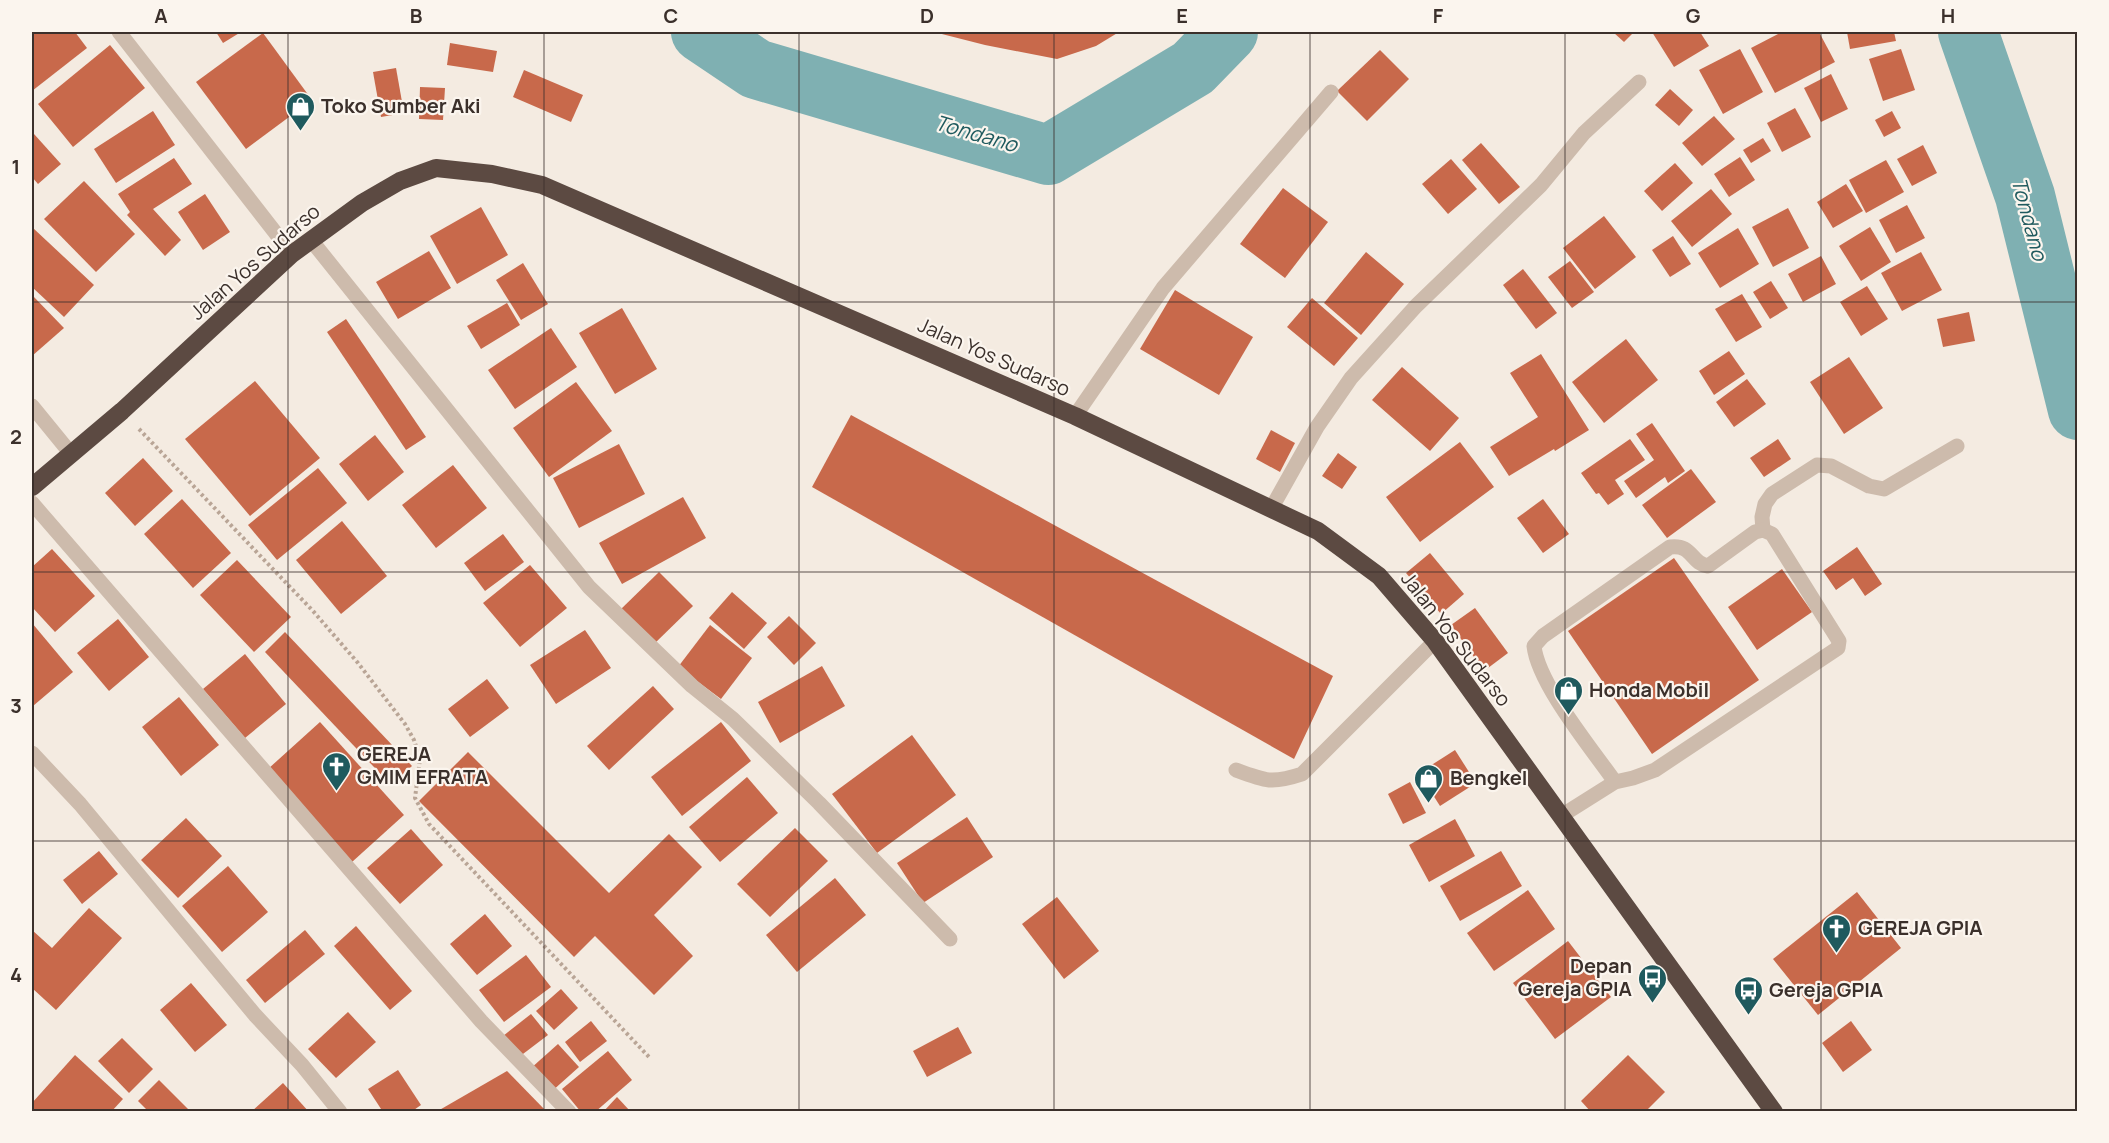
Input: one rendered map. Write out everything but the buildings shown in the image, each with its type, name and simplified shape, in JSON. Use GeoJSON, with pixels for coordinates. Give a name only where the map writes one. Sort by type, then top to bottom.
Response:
{"type":"FeatureCollection","features":[{"type":"Feature","properties":{"kind":"highway","name":"Jalan Yos Sudarso"},"geometry":{"type":"LineString","coordinates":[[32,487],[122,411],[292,254],[362,203],[400,181],[436,168],[492,174],[542,185],[1075,416],[1318,531],[1379,576],[1435,641],[1774,1112]]}},
{"type":"Feature","properties":{"kind":"street"},"geometry":{"type":"LineString","coordinates":[[118,32],[292,254]]}},
{"type":"Feature","properties":{"kind":"street"},"geometry":{"type":"LineString","coordinates":[[1270,509],[1317,427],[1351,378],[1416,306],[1541,185],[1584,133],[1639,81]]}},
{"type":"Feature","properties":{"kind":"street"},"geometry":{"type":"LineString","coordinates":[[1075,416],[1163,288],[1331,92]]}},
{"type":"Feature","properties":{"kind":"street"},"geometry":{"type":"LineString","coordinates":[[311,240],[589,587],[692,686],[733,719],[819,803],[950,939]]}},
{"type":"Feature","properties":{"kind":"street"},"geometry":{"type":"LineString","coordinates":[[32,406],[72,455]]}},
{"type":"Feature","properties":{"kind":"street"},"geometry":{"type":"LineString","coordinates":[[1763,530],[1762,517],[1765,504],[1772,494],[1817,465],[1831,466],[1869,486],[1884,489],[1957,446]]}},
{"type":"Feature","properties":{"kind":"street"},"geometry":{"type":"LineString","coordinates":[[32,503],[481,1021],[569,1112]]}},
{"type":"Feature","properties":{"kind":"street"},"geometry":{"type":"LineString","coordinates":[[1561,816],[1615,782],[1655,770],[1838,648],[1839,641],[1772,534],[1763,530],[1755,532],[1708,566],[1701,565],[1686,549],[1679,546],[1670,547],[1543,636],[1534,646],[1536,659],[1553,693],[1615,782]]}},
{"type":"Feature","properties":{"kind":"street"},"geometry":{"type":"LineString","coordinates":[[1236,770],[1258,778],[1280,781],[1302,774],[1435,641]]}},
{"type":"Feature","properties":{"kind":"street"},"geometry":{"type":"LineString","coordinates":[[32,753],[80,804],[255,1015],[302,1065],[339,1112]]}},
{"type":"Feature","properties":{"kind":"path"},"geometry":{"type":"LineString","coordinates":[[122,411],[212,504],[358,663],[405,724],[414,740],[420,759],[415,798],[429,824],[649,1057]]}},
{"type":"Feature","properties":{"kind":"waterway","name":"Tondano"},"geometry":{"type":"LineString","coordinates":[[701,32],[756,69],[1048,155],[1193,68],[1228,32]]}},
{"type":"Feature","properties":{"kind":"waterway","name":"Tondano"},"geometry":{"type":"LineString","coordinates":[[1968,32],[2025,196],[2078,410]]}},
{"type":"Feature","properties":{"kind":"place","name":"Toko Sumber Aki"},"geometry":{"type":"Point","coordinates":[300,132]}},
{"type":"Feature","properties":{"kind":"place","name":"Honda Mobil"},"geometry":{"type":"Point","coordinates":[1568,716]}},
{"type":"Feature","properties":{"kind":"place","name":"GEREJA GMIM EFRATA"},"geometry":{"type":"Point","coordinates":[336,792]}},
{"type":"Feature","properties":{"kind":"place","name":"Bengkel"},"geometry":{"type":"Point","coordinates":[1429,804]}},
{"type":"Feature","properties":{"kind":"place","name":"GEREJA GPIA"},"geometry":{"type":"Point","coordinates":[1837,954]}},
{"type":"Feature","properties":{"kind":"place","name":"Depan Gereja GPIA"},"geometry":{"type":"Point","coordinates":[1653,1004]}},
{"type":"Feature","properties":{"kind":"place","name":"Gereja GPIA"},"geometry":{"type":"Point","coordinates":[1748,1016]}}]}
